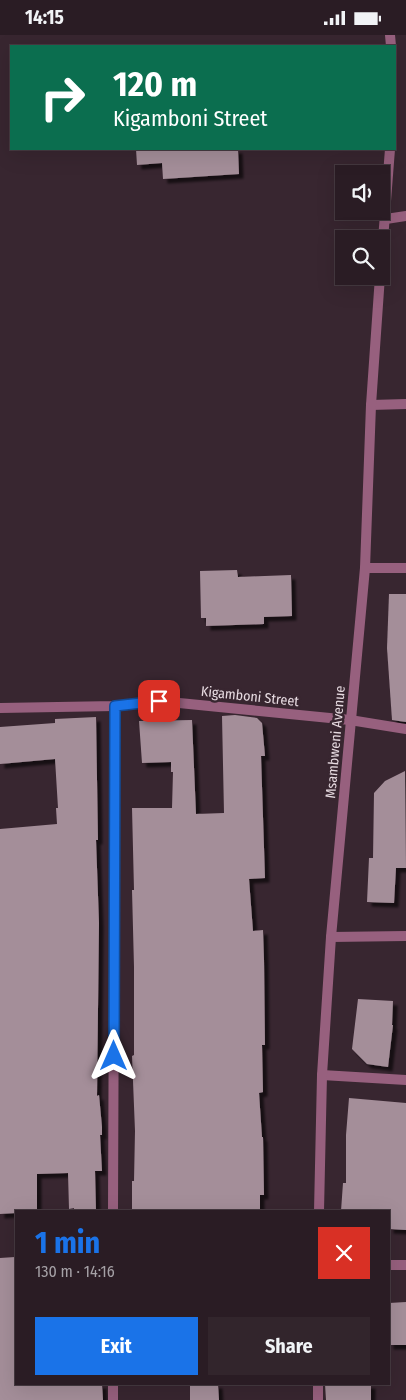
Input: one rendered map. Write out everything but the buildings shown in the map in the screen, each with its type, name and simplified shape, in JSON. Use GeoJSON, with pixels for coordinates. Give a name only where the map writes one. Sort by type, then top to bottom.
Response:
{"type":"FeatureCollection","features":[{"type":"Feature","properties":{"kind":"street"},"geometry":{"type":"LineString","coordinates":[[389,165],[390,150]]}},
{"type":"Feature","properties":{"kind":"street"},"geometry":{"type":"LineString","coordinates":[[390,218],[406,216]]}},
{"type":"Feature","properties":{"kind":"street","name":"Msambweni Avenue"},"geometry":{"type":"LineString","coordinates":[[319,1210],[322,1075],[331,937],[365,568],[371,405],[379,285]]}},
{"type":"Feature","properties":{"kind":"street"},"geometry":{"type":"LineString","coordinates":[[371,405],[406,404]]}},
{"type":"Feature","properties":{"kind":"street"},"geometry":{"type":"LineString","coordinates":[[365,568],[406,568]]}},
{"type":"Feature","properties":{"kind":"street","name":"Kigamboni Street"},"geometry":{"type":"LineString","coordinates":[[0,708],[115,706],[159,701],[350,720],[406,729]]}},
{"type":"Feature","properties":{"kind":"street"},"geometry":{"type":"LineString","coordinates":[[113,1210],[115,706]]}},
{"type":"Feature","properties":{"kind":"street"},"geometry":{"type":"LineString","coordinates":[[331,937],[406,936]]}},
{"type":"Feature","properties":{"kind":"street"},"geometry":{"type":"LineString","coordinates":[[322,1075],[406,1080]]}},
{"type":"Feature","properties":{"kind":"street"},"geometry":{"type":"LineString","coordinates":[[390,1265],[406,1265]]}},
{"type":"Feature","properties":{"kind":"street"},"geometry":{"type":"LineString","coordinates":[[113,1385],[113,1400]]}},
{"type":"Feature","properties":{"kind":"street"},"geometry":{"type":"LineString","coordinates":[[318,1385],[318,1400]]}},
{"type":"Feature","properties":{"kind":"route"},"geometry":{"type":"LineString","coordinates":[[114,1056],[115,706],[159,701]]}}]}
